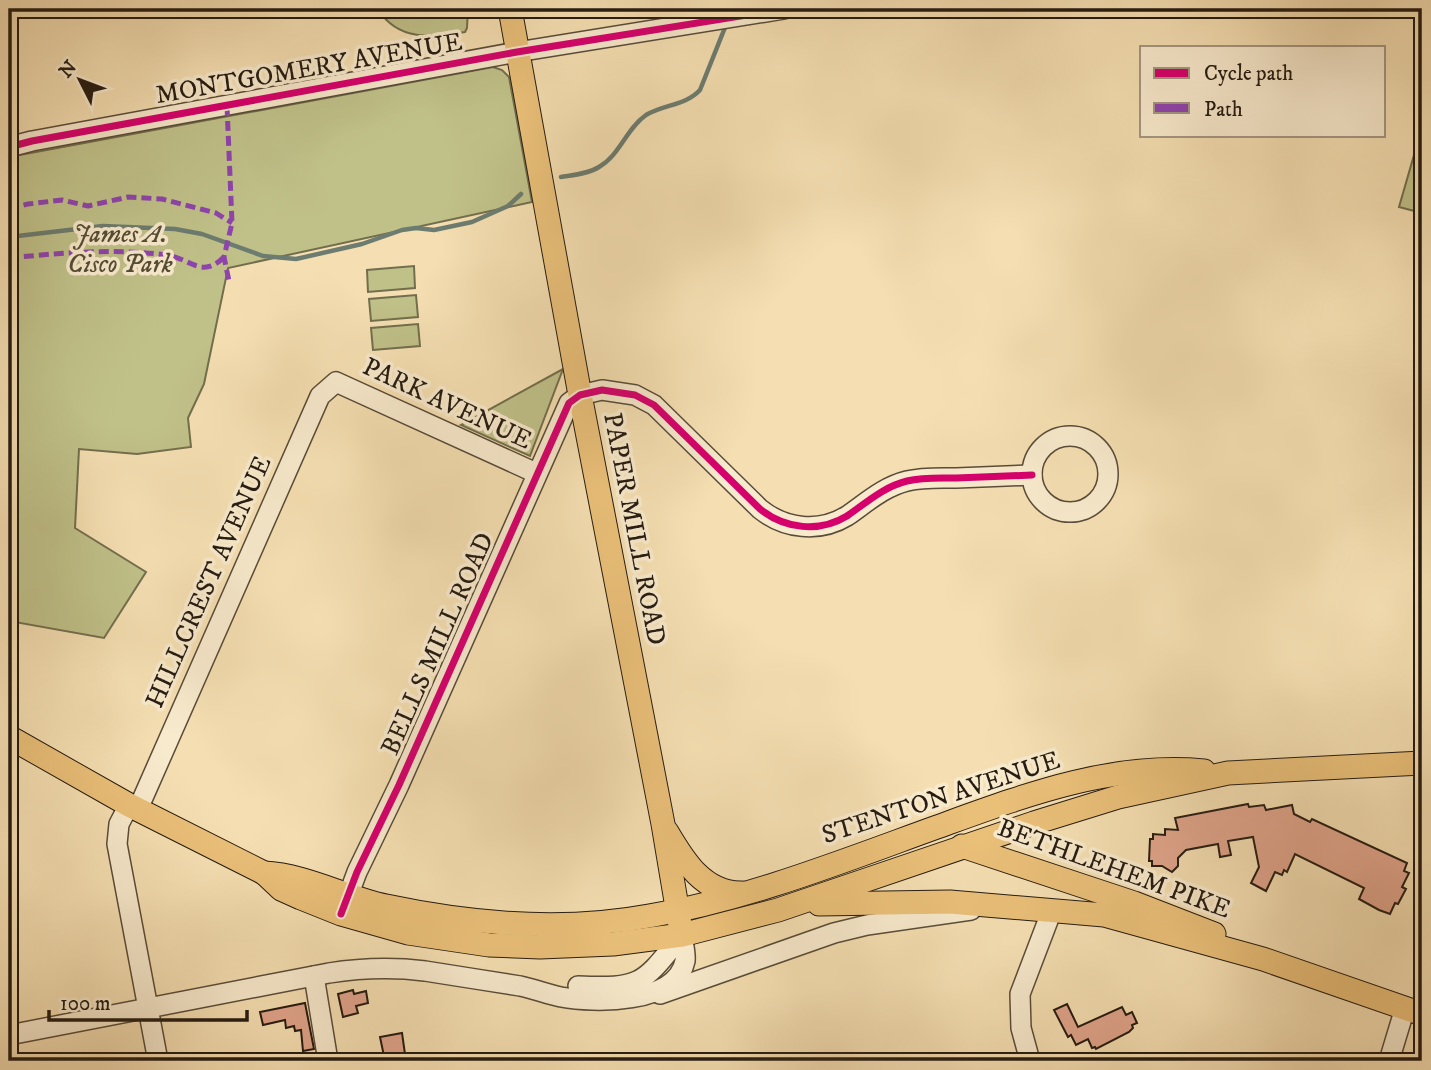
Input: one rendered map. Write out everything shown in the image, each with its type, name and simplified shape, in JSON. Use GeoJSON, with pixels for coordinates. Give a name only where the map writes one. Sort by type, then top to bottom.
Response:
{"type":"FeatureCollection","features":[{"type":"Feature","properties":{"kind":"main road","name":"PAPER MILL ROAD"},"geometry":{"type":"LineString","coordinates":[[510,9],[682,935]]}},
{"type":"Feature","properties":{"kind":"main road"},"geometry":{"type":"LineString","coordinates":[[9,737],[133,807],[264,873],[281,889],[345,904],[384,906],[498,923],[594,923],[676,911]]}},
{"type":"Feature","properties":{"kind":"main road","name":"STENTON AVENUE"},"geometry":{"type":"LineString","coordinates":[[676,911],[749,892],[1018,799],[1095,778],[1155,768],[1228,773],[1422,763]]}},
{"type":"Feature","properties":{"kind":"main road","name":"STENTON AVENUE"},"geometry":{"type":"LineString","coordinates":[[682,935],[778,910],[1091,804],[1228,773]]}},
{"type":"Feature","properties":{"kind":"main road"},"geometry":{"type":"LineString","coordinates":[[663,824],[685,861],[697,875],[709,884],[728,891],[749,892]]}},
{"type":"Feature","properties":{"kind":"main road","name":"BETHLEHEM PIKE"},"geometry":{"type":"LineString","coordinates":[[899,841],[935,841],[965,846],[1178,919],[1263,959]]}},
{"type":"Feature","properties":{"kind":"main road","name":"BETHLEHEM PIKE"},"geometry":{"type":"LineString","coordinates":[[778,910],[810,904],[890,901],[1004,905],[1104,915],[1263,959],[1414,1011]]}},
{"type":"Feature","properties":{"kind":"main road"},"geometry":{"type":"LineString","coordinates":[[345,904],[408,933],[466,943],[572,947],[682,935]]}},
{"type":"Feature","properties":{"kind":"street","name":"MONTGOMERY AVENUE"},"geometry":{"type":"LineString","coordinates":[[9,147],[517,52],[784,9]]}},
{"type":"Feature","properties":{"kind":"street","name":"PARK AVENUE"},"geometry":{"type":"LineString","coordinates":[[336,382],[536,473]]}},
{"type":"Feature","properties":{"kind":"street","name":"HILLCREST AVENUE"},"geometry":{"type":"LineString","coordinates":[[148,1007],[117,844],[118,824],[133,807],[320,396],[336,382]]}},
{"type":"Feature","properties":{"kind":"street"},"geometry":{"type":"LineString","coordinates":[[580,395],[602,390],[617,391],[635,395],[654,405],[760,509],[781,522],[794,525],[818,527],[846,517],[876,495],[908,481],[1032,475]]}},
{"type":"Feature","properties":{"kind":"street","name":"BELLS MILL ROAD"},"geometry":{"type":"LineString","coordinates":[[345,904],[536,473],[569,403],[580,395]]}},
{"type":"Feature","properties":{"kind":"street"},"geometry":{"type":"LineString","coordinates":[[9,1035],[358,969],[396,968],[524,987],[580,999],[610,1001],[641,997],[673,991],[853,928],[1004,905]]}},
{"type":"Feature","properties":{"kind":"street"},"geometry":{"type":"LineString","coordinates":[[1030,1061],[1021,1028],[1020,994],[1052,910]]}},
{"type":"Feature","properties":{"kind":"street"},"geometry":{"type":"LineString","coordinates":[[641,997],[664,987],[683,967],[685,959],[682,935]]}},
{"type":"Feature","properties":{"kind":"street"},"geometry":{"type":"LineString","coordinates":[[524,987],[601,987],[633,984],[660,964],[682,935]]}},
{"type":"Feature","properties":{"kind":"street"},"geometry":{"type":"LineString","coordinates":[[314,976],[328,1061]]}},
{"type":"Feature","properties":{"kind":"street"},"geometry":{"type":"LineString","coordinates":[[148,1007],[158,1061]]}},
{"type":"Feature","properties":{"kind":"street"},"geometry":{"type":"LineString","coordinates":[[1389,1061],[1414,1011]]}},
{"type":"Feature","properties":{"kind":"green space"},"geometry":{"type":"Polygon","coordinates":[[[378,9],[468,9],[467,28],[465,32],[453,34],[417,35],[395,27],[378,9]]]}},
{"type":"Feature","properties":{"kind":"green space","name":"James A. Cisco Park"},"geometry":{"type":"Polygon","coordinates":[[[493,67],[502,70],[509,77],[532,202],[228,268],[204,384],[188,418],[191,447],[137,454],[79,449],[75,528],[146,572],[104,638],[9,621],[9,157],[493,67]]]}},
{"type":"Feature","properties":{"kind":"green space"},"geometry":{"type":"Polygon","coordinates":[[[1414,155],[1422,157],[1422,213],[1399,207],[1414,155]]]}},
{"type":"Feature","properties":{"kind":"green space"},"geometry":{"type":"Polygon","coordinates":[[[414,266],[415,288],[368,292],[367,270],[414,266]]]}},
{"type":"Feature","properties":{"kind":"green space"},"geometry":{"type":"Polygon","coordinates":[[[416,295],[418,317],[371,321],[369,299],[416,295]]]}},
{"type":"Feature","properties":{"kind":"green space"},"geometry":{"type":"Polygon","coordinates":[[[418,324],[420,346],[373,350],[371,328],[418,324]]]}},
{"type":"Feature","properties":{"kind":"green space"},"geometry":{"type":"Polygon","coordinates":[[[563,369],[530,456],[461,425],[563,369]]]}},
{"type":"Feature","properties":{"kind":"building"},"geometry":{"type":"Polygon","coordinates":[[[1248,804],[1249,807],[1264,805],[1266,810],[1292,805],[1294,814],[1310,822],[1312,819],[1407,863],[1404,871],[1409,873],[1402,887],[1406,889],[1398,904],[1395,903],[1390,914],[1379,910],[1359,899],[1364,888],[1295,854],[1287,872],[1284,870],[1282,875],[1275,872],[1266,891],[1251,883],[1259,867],[1253,837],[1228,841],[1231,855],[1220,857],[1218,844],[1186,850],[1178,858],[1178,866],[1172,872],[1162,866],[1152,866],[1152,861],[1149,861],[1150,839],[1153,839],[1153,834],[1165,835],[1165,829],[1178,830],[1175,818],[1248,804]]]}},
{"type":"Feature","properties":{"kind":"building"},"geometry":{"type":"Polygon","coordinates":[[[353,990],[354,994],[366,991],[368,1003],[356,1006],[358,1013],[343,1017],[338,994],[353,990]]]}},
{"type":"Feature","properties":{"kind":"building"},"geometry":{"type":"Polygon","coordinates":[[[305,1003],[314,1049],[303,1051],[301,1030],[295,1031],[294,1026],[286,1028],[285,1020],[263,1025],[260,1012],[305,1003]]]}},
{"type":"Feature","properties":{"kind":"building"},"geometry":{"type":"Polygon","coordinates":[[[1067,1004],[1078,1027],[1122,1007],[1126,1015],[1132,1012],[1137,1023],[1132,1025],[1133,1028],[1129,1032],[1096,1049],[1092,1048],[1088,1039],[1076,1045],[1071,1035],[1068,1037],[1054,1010],[1067,1004]]]}},
{"type":"Feature","properties":{"kind":"building"},"geometry":{"type":"Polygon","coordinates":[[[402,1033],[406,1061],[385,1061],[380,1037],[402,1033]]]}},
{"type":"Feature","properties":{"kind":"waterway"},"geometry":{"type":"LineString","coordinates":[[561,177],[585,173],[599,167],[612,156],[633,127],[646,115],[688,99],[700,90],[726,25]]}},
{"type":"Feature","properties":{"kind":"waterway"},"geometry":{"type":"LineString","coordinates":[[9,237],[103,226],[175,229],[202,234],[263,256],[296,259],[362,244],[402,230],[434,230],[472,222],[508,206],[521,194]]}},
{"type":"Feature","properties":{"kind":"marked path"},"geometry":{"type":"LineString","coordinates":[[227,106],[232,223],[224,257],[229,281]]}},
{"type":"Feature","properties":{"kind":"marked path"},"geometry":{"type":"LineString","coordinates":[[9,209],[62,200],[88,206],[128,197],[162,199],[216,213],[232,223]]}},
{"type":"Feature","properties":{"kind":"marked path"},"geometry":{"type":"LineString","coordinates":[[9,258],[127,252],[166,255],[196,266],[209,267],[224,257]]}},
{"type":"Feature","properties":{"kind":"cycle path"},"geometry":{"type":"LineString","coordinates":[[9,147],[517,52],[784,9]]}},
{"type":"Feature","properties":{"kind":"cycle path"},"geometry":{"type":"LineString","coordinates":[[341,914],[357,872],[399,785],[569,403],[580,395],[602,390],[635,395],[654,405],[760,509],[780,521],[802,526],[814,527],[836,521],[882,491],[913,480],[1032,475]]}}]}
